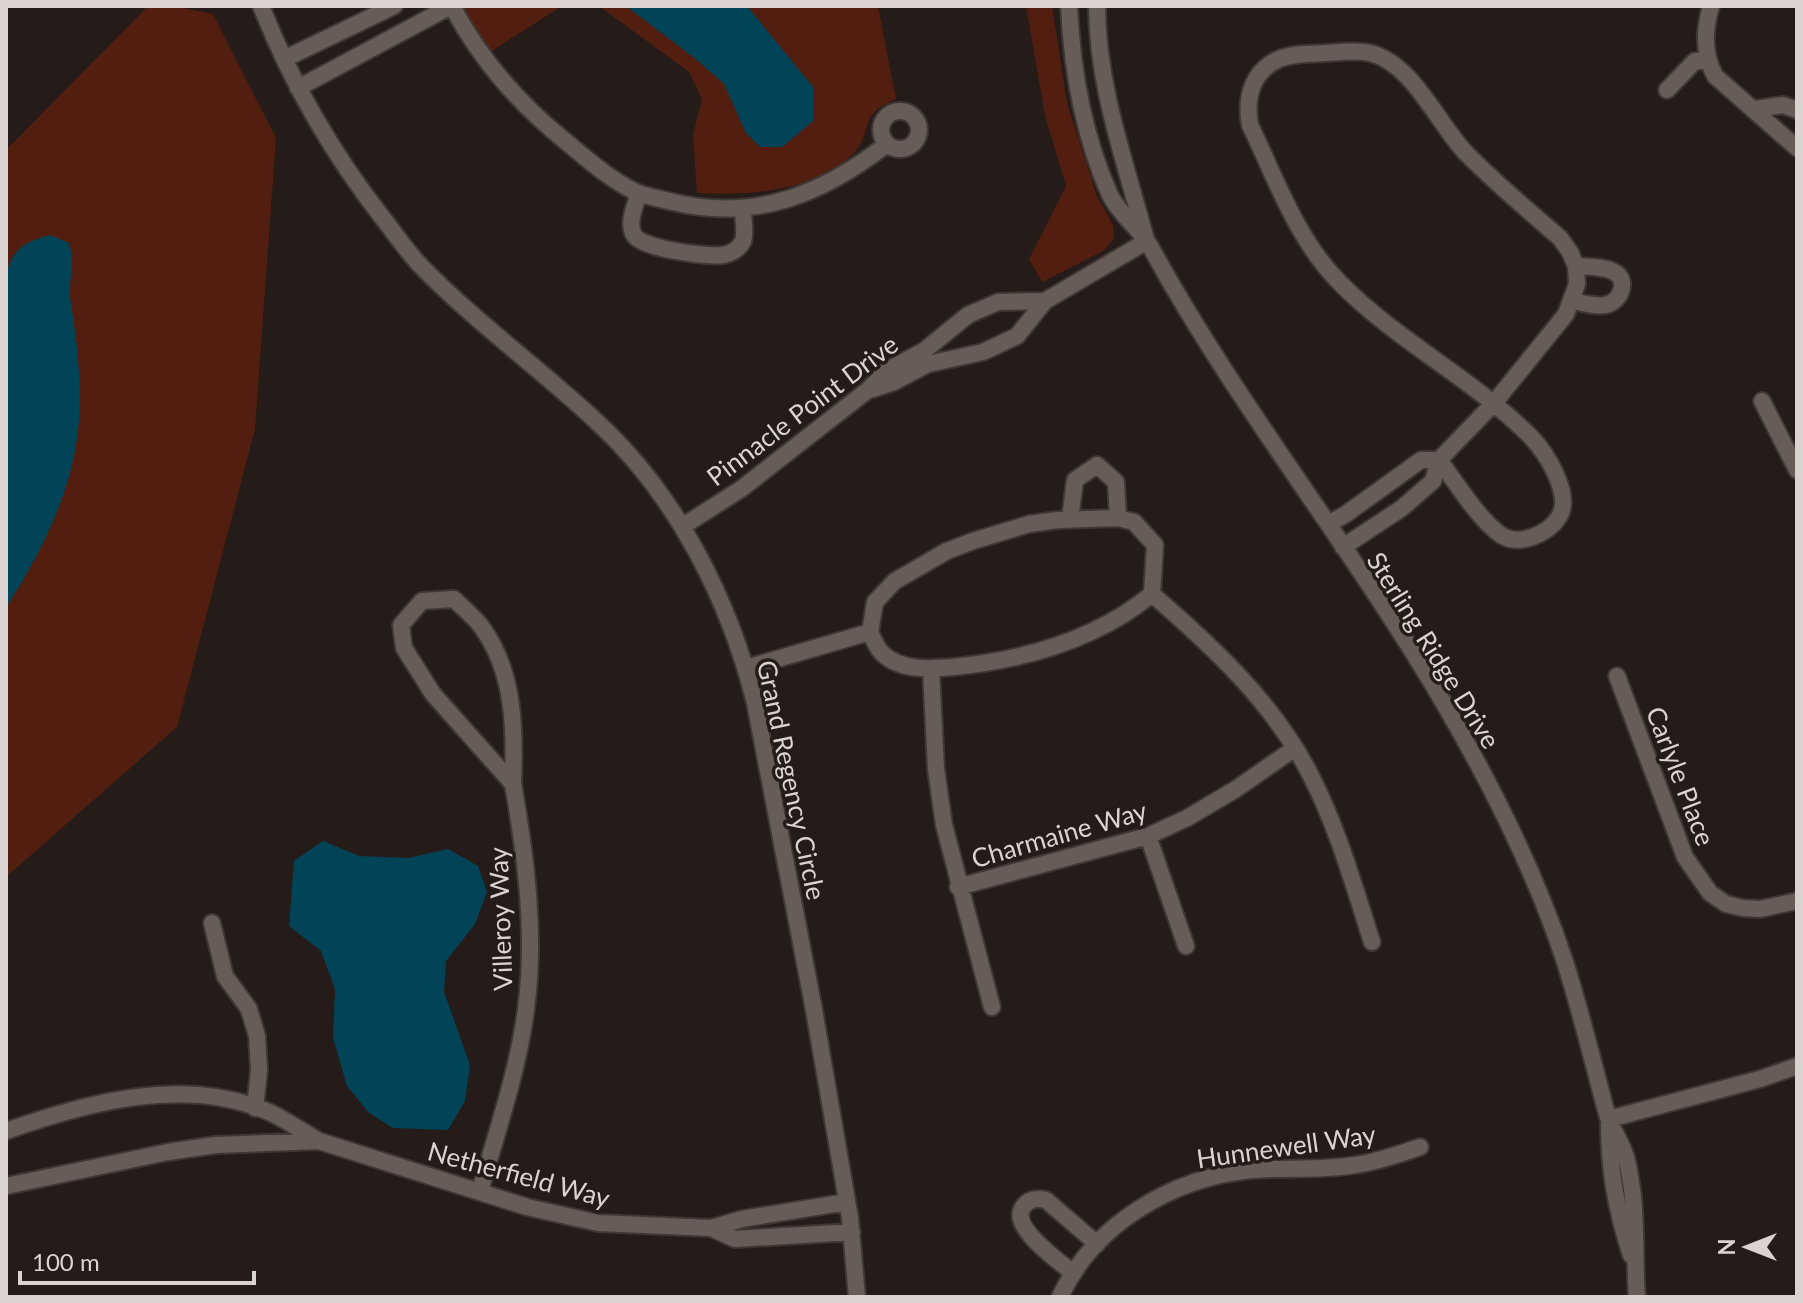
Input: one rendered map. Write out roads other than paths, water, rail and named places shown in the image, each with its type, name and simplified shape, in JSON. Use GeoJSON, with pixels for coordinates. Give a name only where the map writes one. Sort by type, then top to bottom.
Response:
{"type":"FeatureCollection","features":[{"type":"Feature","properties":{"kind":"street","name":"Grand Regency Circle"},"geometry":{"type":"LineString","coordinates":[[261,6],[310,111],[358,186],[418,263],[503,344],[597,422],[635,461],[683,526],[698,553],[746,668],[776,806],[852,1232],[857,1297]]}},
{"type":"Feature","properties":{"kind":"street"},"geometry":{"type":"LineString","coordinates":[[284,59],[394,6]]}},
{"type":"Feature","properties":{"kind":"street"},"geometry":{"type":"LineString","coordinates":[[298,88],[452,6],[470,40],[498,78],[544,124],[599,169],[639,193],[688,205],[743,209],[786,200],[828,184],[887,144]]}},
{"type":"Feature","properties":{"kind":"street","name":"Sterling Ridge Drive"},"geometry":{"type":"LineString","coordinates":[[1069,6],[1070,42],[1089,137],[1112,199],[1147,241],[1177,294],[1457,726],[1508,825],[1563,958],[1587,1033],[1609,1119],[1626,1156],[1636,1226],[1634,1267],[1637,1297]]}},
{"type":"Feature","properties":{"kind":"street","name":"Sterling Ridge Drive"},"geometry":{"type":"LineString","coordinates":[[1097,6],[1110,113],[1147,241]]}},
{"type":"Feature","properties":{"kind":"street"},"geometry":{"type":"LineString","coordinates":[[1711,6],[1706,24],[1707,61],[1715,76],[1797,148]]}},
{"type":"Feature","properties":{"kind":"street"},"geometry":{"type":"LineString","coordinates":[[1343,547],[1402,508],[1433,481],[1439,460],[1494,403],[1556,328],[1573,301],[1577,284],[1576,266],[1560,238],[1456,142],[1403,71],[1371,53],[1289,55],[1267,66],[1256,78],[1247,108],[1250,125],[1301,230],[1339,282],[1371,311],[1494,403],[1533,438],[1557,476],[1564,497],[1562,512],[1538,535],[1523,540],[1502,536],[1439,460]]}},
{"type":"Feature","properties":{"kind":"street"},"geometry":{"type":"LineString","coordinates":[[1667,90],[1695,61],[1707,61]]}},
{"type":"Feature","properties":{"kind":"street"},"geometry":{"type":"LineString","coordinates":[[1755,109],[1783,105],[1797,110]]}},
{"type":"Feature","properties":{"kind":"street"},"geometry":{"type":"LineString","coordinates":[[639,193],[631,222],[633,234],[641,243],[683,252],[723,255],[735,250],[743,240],[743,209]]}},
{"type":"Feature","properties":{"kind":"street","name":"Pinnacle Point Drive"},"geometry":{"type":"LineString","coordinates":[[868,390],[894,382],[928,364],[983,352],[1017,336],[1045,301],[1147,241]]}},
{"type":"Feature","properties":{"kind":"street"},"geometry":{"type":"LineString","coordinates":[[1573,301],[1607,305],[1616,301],[1623,283],[1619,275],[1611,270],[1576,266]]}},
{"type":"Feature","properties":{"kind":"street","name":"Pinnacle Point Drive"},"geometry":{"type":"LineString","coordinates":[[683,526],[741,489],[868,390],[886,371],[925,350],[968,315],[998,302],[1045,301]]}},
{"type":"Feature","properties":{"kind":"street"},"geometry":{"type":"LineString","coordinates":[[949,332],[962,355]]}},
{"type":"Feature","properties":{"kind":"street"},"geometry":{"type":"LineString","coordinates":[[1762,401],[1797,470]]}},
{"type":"Feature","properties":{"kind":"street"},"geometry":{"type":"LineString","coordinates":[[1328,524],[1421,460],[1439,460]]}},
{"type":"Feature","properties":{"kind":"street"},"geometry":{"type":"LineString","coordinates":[[1070,519],[1075,480],[1097,465],[1116,482],[1118,518]]}},
{"type":"Feature","properties":{"kind":"street"},"geometry":{"type":"LineString","coordinates":[[1118,518],[1134,522],[1155,545],[1152,594],[1093,630],[1040,652],[995,663],[931,669],[904,665],[883,654],[870,632],[875,602],[895,581],[918,566],[973,541],[1029,524],[1070,519],[1118,518]]}},
{"type":"Feature","properties":{"kind":"street"},"geometry":{"type":"LineString","coordinates":[[1152,594],[1246,684],[1295,748],[1311,775],[1340,841],[1372,942]]}},
{"type":"Feature","properties":{"kind":"street","name":"Villeroy Way"},"geometry":{"type":"LineString","coordinates":[[480,1191],[510,1084],[526,1008],[529,939],[527,880],[513,784],[513,717],[508,684],[481,626],[454,599],[422,601],[401,625],[404,648],[433,694],[513,784]]}},
{"type":"Feature","properties":{"kind":"street"},"geometry":{"type":"LineString","coordinates":[[746,668],[870,632]]}},
{"type":"Feature","properties":{"kind":"street"},"geometry":{"type":"LineString","coordinates":[[931,669],[939,795],[958,887],[992,1007]]}},
{"type":"Feature","properties":{"kind":"street","name":"Carlyle Place"},"geometry":{"type":"LineString","coordinates":[[1617,676],[1685,857],[1710,893],[1726,904],[1743,908],[1760,909],[1797,901]]}},
{"type":"Feature","properties":{"kind":"street","name":"Charmaine Way"},"geometry":{"type":"LineString","coordinates":[[958,887],[1148,836],[1187,818],[1236,789],[1295,748]]}},
{"type":"Feature","properties":{"kind":"street"},"geometry":{"type":"LineString","coordinates":[[1148,836],[1186,946]]}},
{"type":"Feature","properties":{"kind":"street"},"geometry":{"type":"LineString","coordinates":[[212,923],[225,976],[249,1009],[257,1036],[259,1070],[255,1108]]}},
{"type":"Feature","properties":{"kind":"street"},"geometry":{"type":"LineString","coordinates":[[1609,1119],[1760,1079],[1797,1066]]}},
{"type":"Feature","properties":{"kind":"street","name":"Netherfield Way"},"geometry":{"type":"LineString","coordinates":[[6,1131],[83,1105],[120,1098],[153,1095],[211,1097],[270,1113],[319,1141],[527,1207],[598,1223],[711,1228],[742,1219],[847,1202]]}},
{"type":"Feature","properties":{"kind":"street","name":"Netherfield Way"},"geometry":{"type":"LineString","coordinates":[[6,1186],[215,1145],[319,1141]]}},
{"type":"Feature","properties":{"kind":"street","name":"Hunnewell Way"},"geometry":{"type":"LineString","coordinates":[[1060,1297],[1073,1273],[1097,1244],[1152,1200],[1190,1182],[1248,1170],[1352,1166],[1420,1147]]}},
{"type":"Feature","properties":{"kind":"street"},"geometry":{"type":"LineString","coordinates":[[1073,1273],[1023,1227],[1020,1215],[1025,1204],[1035,1199],[1046,1200],[1097,1244]]}},
{"type":"Feature","properties":{"kind":"street","name":"Netherfield Way"},"geometry":{"type":"LineString","coordinates":[[711,1228],[735,1239],[852,1232]]}},
{"type":"Feature","properties":{"kind":"water"},"geometry":{"type":"Polygon","coordinates":[[[626,6],[747,6],[813,87],[813,121],[782,147],[760,147],[746,133],[724,84],[626,6]]]}},
{"type":"Feature","properties":{"kind":"water"},"geometry":{"type":"Polygon","coordinates":[[[50,235],[69,243],[71,251],[70,296],[80,410],[76,445],[58,509],[40,550],[6,608],[6,275],[16,252],[33,240],[50,235]]]}},
{"type":"Feature","properties":{"kind":"water"},"geometry":{"type":"Polygon","coordinates":[[[323,841],[359,856],[408,858],[448,849],[478,866],[487,892],[475,924],[446,961],[444,992],[470,1065],[465,1101],[448,1130],[393,1128],[369,1113],[347,1086],[333,1038],[335,989],[321,951],[289,926],[294,861],[323,841]]]}}]}
